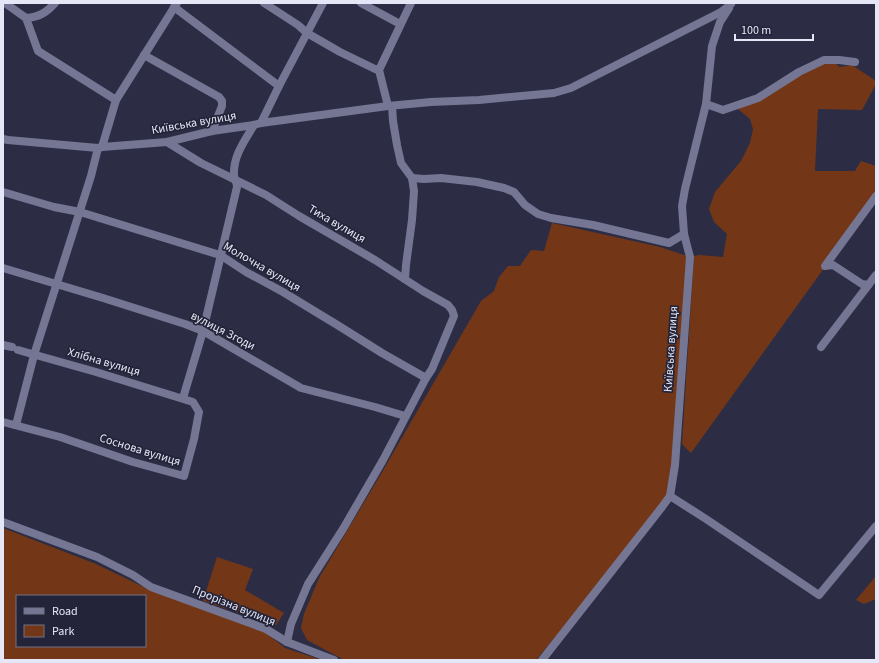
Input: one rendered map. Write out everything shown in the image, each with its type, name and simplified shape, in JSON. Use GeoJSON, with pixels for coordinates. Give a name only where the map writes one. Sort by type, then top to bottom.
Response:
{"type":"FeatureCollection","features":[{"type":"Feature","properties":{"kind":"street"},"geometry":{"type":"LineString","coordinates":[[5,3],[26,18],[38,51],[116,100]]}},
{"type":"Feature","properties":{"kind":"street"},"geometry":{"type":"LineString","coordinates":[[26,18],[37,17],[45,12],[54,3]]}},
{"type":"Feature","properties":{"kind":"street"},"geometry":{"type":"LineString","coordinates":[[264,3],[307,33],[340,52],[379,70]]}},
{"type":"Feature","properties":{"kind":"street"},"geometry":{"type":"LineString","coordinates":[[183,398],[203,331],[237,187],[234,173],[235,162],[239,151],[279,86],[323,3]]}},
{"type":"Feature","properties":{"kind":"street"},"geometry":{"type":"LineString","coordinates":[[361,3],[400,24]]}},
{"type":"Feature","properties":{"kind":"street"},"geometry":{"type":"LineString","coordinates":[[405,279],[414,191],[412,178],[401,163],[390,106],[379,70],[411,3]]}},
{"type":"Feature","properties":{"kind":"street"},"geometry":{"type":"LineString","coordinates":[[716,3],[720,12]]}},
{"type":"Feature","properties":{"kind":"street","name":"Київська вулиця"},"geometry":{"type":"LineString","coordinates":[[3,139],[100,148],[167,142],[212,131],[390,106],[554,93],[571,88],[720,12],[732,4]]}},
{"type":"Feature","properties":{"kind":"street","name":"Київська вулиця"},"geometry":{"type":"LineString","coordinates":[[542,660],[670,496],[675,465],[690,257],[684,234],[682,206],[706,104],[712,46],[720,22],[732,4]]}},
{"type":"Feature","properties":{"kind":"street"},"geometry":{"type":"LineString","coordinates":[[16,425],[34,354],[116,100],[176,5],[279,86]]}},
{"type":"Feature","properties":{"kind":"street"},"geometry":{"type":"LineString","coordinates":[[144,55],[219,97],[222,101],[222,106],[212,131]]}},
{"type":"Feature","properties":{"kind":"street"},"geometry":{"type":"LineString","coordinates":[[706,104],[723,110],[758,98],[799,72],[824,60],[855,62]]}},
{"type":"Feature","properties":{"kind":"street","name":"Тиха вулиця"},"geometry":{"type":"LineString","coordinates":[[167,142],[201,163],[266,195],[448,305],[454,316],[432,370],[426,378]]}},
{"type":"Feature","properties":{"kind":"street"},"geometry":{"type":"LineString","coordinates":[[412,178],[441,178],[477,182],[504,188],[514,192],[525,206],[538,214],[551,218],[593,224],[669,243],[684,234]]}},
{"type":"Feature","properties":{"kind":"street","name":"Молочна вулиця"},"geometry":{"type":"LineString","coordinates":[[3,192],[54,207],[80,212],[220,255],[246,272],[283,292],[382,353],[426,378]]}},
{"type":"Feature","properties":{"kind":"street"},"geometry":{"type":"LineString","coordinates":[[868,285],[862,284],[833,265],[825,266],[876,196]]}},
{"type":"Feature","properties":{"kind":"street","name":"вулиця Згоди"},"geometry":{"type":"LineString","coordinates":[[3,268],[185,324],[203,331],[301,388],[405,416]]}},
{"type":"Feature","properties":{"kind":"street"},"geometry":{"type":"LineString","coordinates":[[821,347],[876,275]]}},
{"type":"Feature","properties":{"kind":"street","name":"Хлібна вулиця"},"geometry":{"type":"LineString","coordinates":[[3,345],[183,398]]}},
{"type":"Feature","properties":{"kind":"street","name":"Прорізна вулиця"},"geometry":{"type":"LineString","coordinates":[[3,522],[97,557],[151,586],[266,629],[287,642],[291,624],[308,584],[343,529],[383,460],[426,378]]}},
{"type":"Feature","properties":{"kind":"street","name":"Соснова вулиця"},"geometry":{"type":"LineString","coordinates":[[3,422],[60,437],[133,462],[184,476],[199,412],[193,402],[183,398]]}},
{"type":"Feature","properties":{"kind":"street"},"geometry":{"type":"LineString","coordinates":[[670,496],[819,595],[876,526]]}},
{"type":"Feature","properties":{"kind":"street"},"geometry":{"type":"LineString","coordinates":[[287,642],[334,660]]}},
{"type":"Feature","properties":{"kind":"green space"},"geometry":{"type":"Polygon","coordinates":[[[825,63],[836,63],[839,67],[852,65],[876,81],[876,84],[862,110],[818,109],[815,171],[855,171],[861,161],[876,166],[876,196],[691,453],[682,444],[694,256],[723,257],[727,234],[714,222],[709,209],[715,192],[741,161],[750,143],[753,129],[750,119],[738,109],[825,63]]]}},
{"type":"Feature","properties":{"kind":"green space"},"geometry":{"type":"Polygon","coordinates":[[[552,223],[660,247],[690,257],[670,496],[657,514],[536,660],[344,660],[307,640],[301,628],[304,614],[319,578],[481,301],[494,291],[499,277],[508,266],[520,266],[531,250],[544,251],[552,223]]]}},
{"type":"Feature","properties":{"kind":"green space"},"geometry":{"type":"Polygon","coordinates":[[[3,528],[96,564],[152,591],[265,632],[285,648],[322,660],[3,660],[3,528]]]}},
{"type":"Feature","properties":{"kind":"green space"},"geometry":{"type":"Polygon","coordinates":[[[217,557],[253,569],[245,590],[284,613],[276,625],[203,601],[217,557]]]}},
{"type":"Feature","properties":{"kind":"green space"},"geometry":{"type":"Polygon","coordinates":[[[876,576],[876,599],[864,604],[856,600],[876,576]]]}}]}
